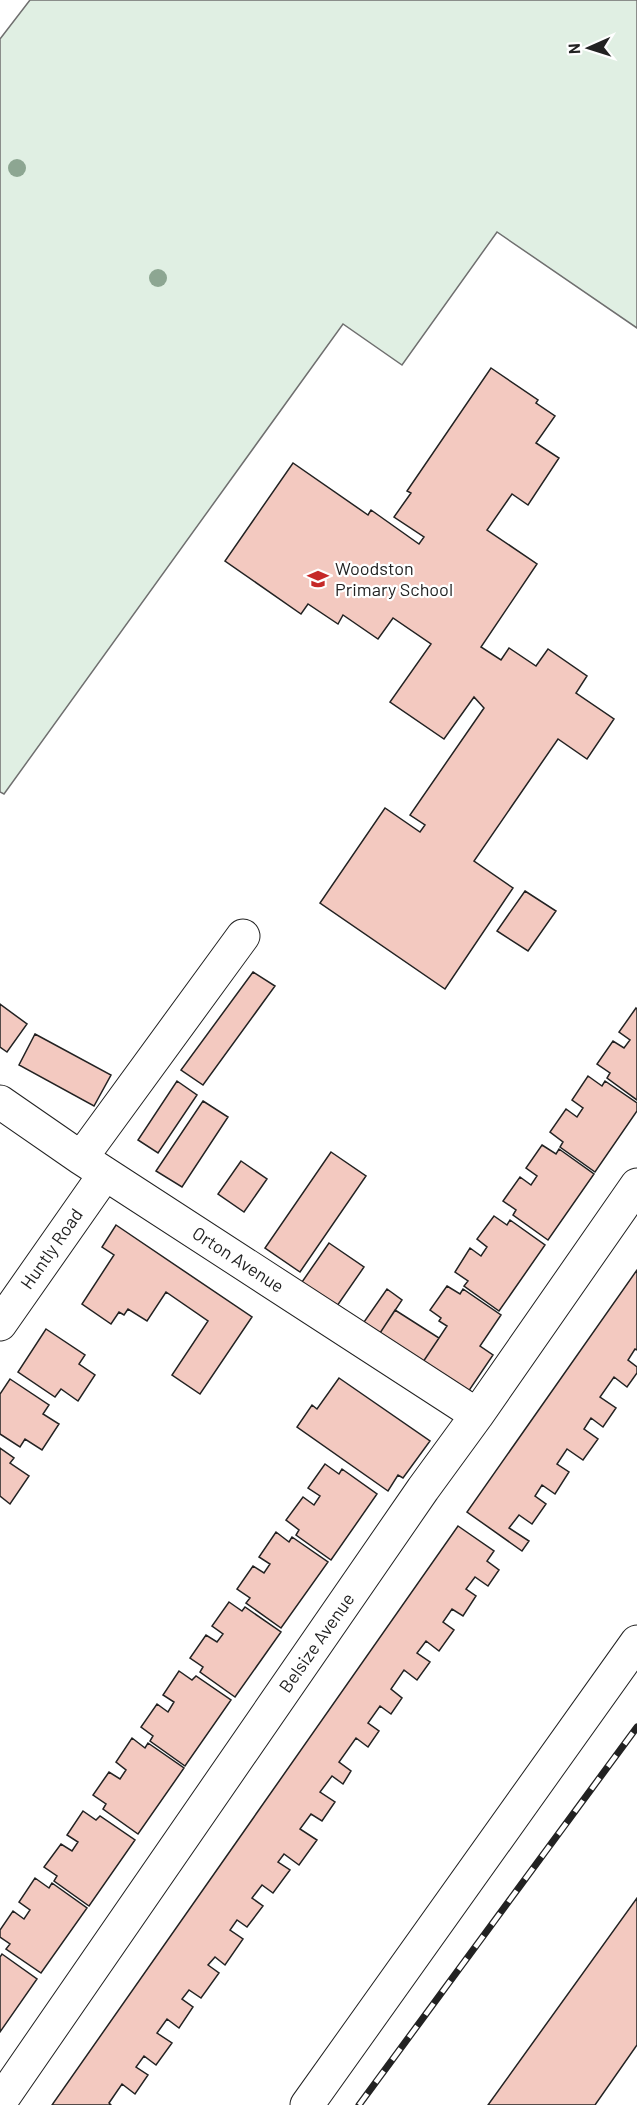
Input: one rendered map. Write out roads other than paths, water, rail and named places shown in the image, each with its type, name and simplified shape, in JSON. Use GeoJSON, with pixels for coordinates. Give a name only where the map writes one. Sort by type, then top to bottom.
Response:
{"type":"FeatureCollection","features":[{"type":"Feature","properties":{"kind":"street","name":"Huntly Road"},"geometry":{"type":"LineString","coordinates":[[0,1324],[93,1166],[243,936]]}},
{"type":"Feature","properties":{"kind":"street","name":"Orton Avenue"},"geometry":{"type":"LineString","coordinates":[[0,1102],[93,1166],[477,1415]]}},
{"type":"Feature","properties":{"kind":"street","name":"Belsize Avenue"},"geometry":{"type":"LineString","coordinates":[[0,2102],[417,1498],[637,1185]]}},
{"type":"Feature","properties":{"kind":"street"},"geometry":{"type":"LineString","coordinates":[[308,2105],[637,1642]]}},
{"type":"Feature","properties":{"kind":"railway"},"geometry":{"type":"LineString","coordinates":[[359,2105],[637,1727]]}},
{"type":"Feature","properties":{"kind":"place","name":"Woodston Primary School"},"geometry":{"type":"Point","coordinates":[318,579]}}]}
